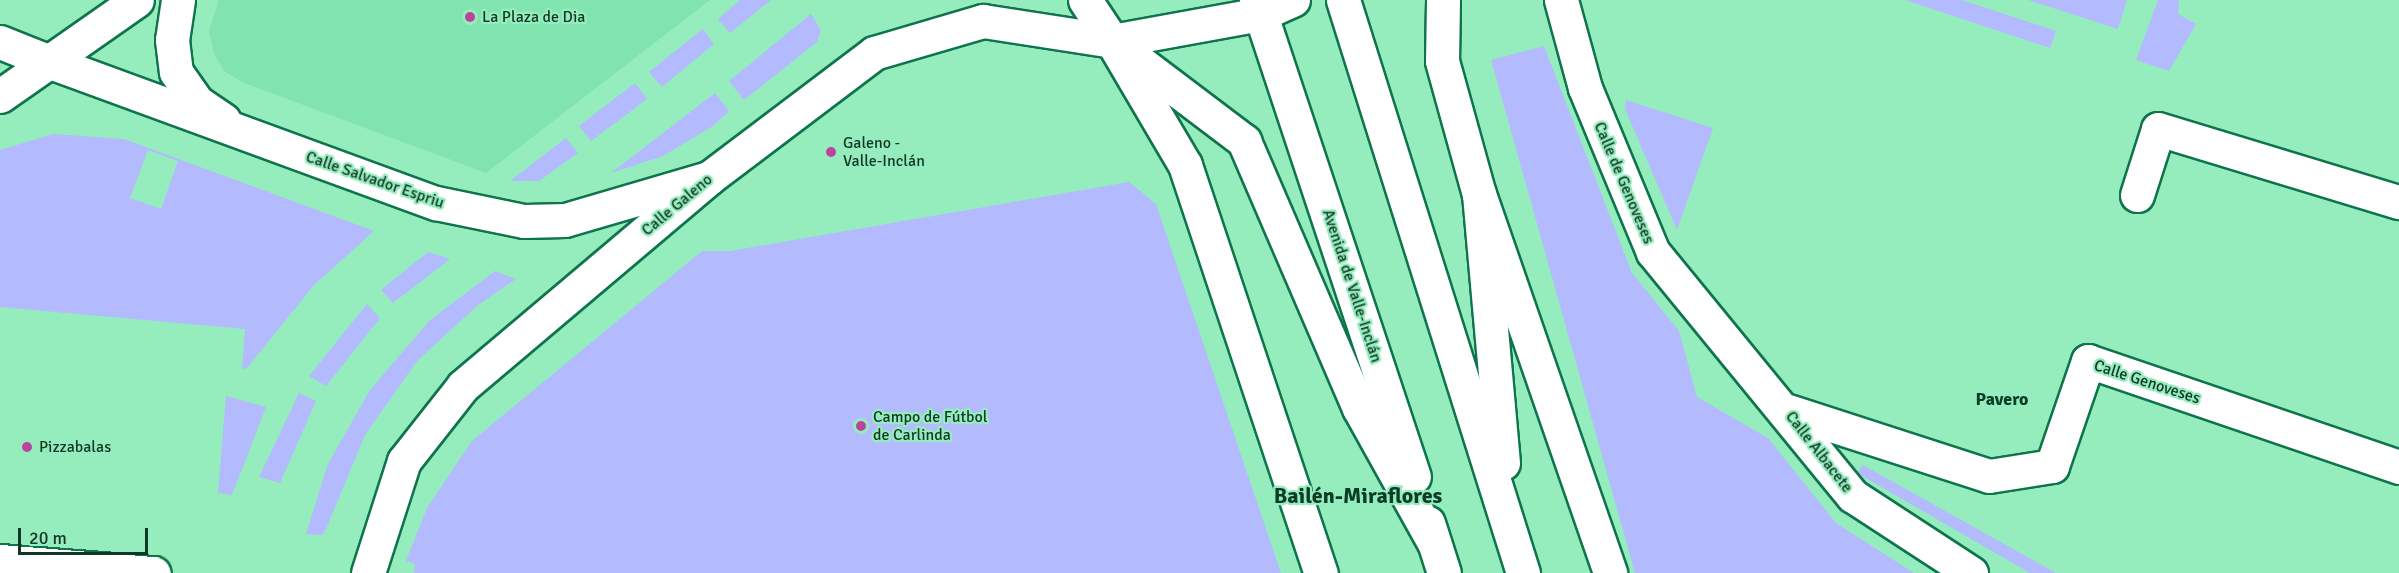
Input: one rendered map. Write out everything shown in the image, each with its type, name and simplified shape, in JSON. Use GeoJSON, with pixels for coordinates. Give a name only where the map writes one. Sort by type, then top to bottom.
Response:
{"type":"FeatureCollection","features":[{"type":"Feature","properties":{"kind":"street"},"geometry":{"type":"LineString","coordinates":[[0,96],[137,0]]}},
{"type":"Feature","properties":{"kind":"street","name":"Calle Salvador Espriu"},"geometry":{"type":"LineString","coordinates":[[178,0],[172,40],[176,72],[196,102],[252,138]]}},
{"type":"Feature","properties":{"kind":"street"},"geometry":{"type":"LineString","coordinates":[[1085,0],[1112,41],[1185,165],[1321,573]]}},
{"type":"Feature","properties":{"kind":"street"},"geometry":{"type":"LineString","coordinates":[[1112,41],[1293,0]]}},
{"type":"Feature","properties":{"kind":"street"},"geometry":{"type":"LineString","coordinates":[[1343,0],[1507,518],[1522,573]]}},
{"type":"Feature","properties":{"kind":"street","name":"Calle de Genoveses"},"geometry":{"type":"LineString","coordinates":[[1561,0],[1585,88],[1653,252],[1693,302]]}},
{"type":"Feature","properties":{"kind":"street"},"geometry":{"type":"LineString","coordinates":[[1447,6],[1443,61],[1479,194],[1610,573]]}},
{"type":"Feature","properties":{"kind":"street","name":"Avenida de Valle-Inclán"},"geometry":{"type":"LineString","coordinates":[[1259,7],[1439,558]]}},
{"type":"Feature","properties":{"kind":"street","name":"Calle Galeno"},"geometry":{"type":"LineString","coordinates":[[368,573],[404,461],[463,386],[709,178],[874,53],[982,21],[1112,41]]}},
{"type":"Feature","properties":{"kind":"street"},"geometry":{"type":"LineString","coordinates":[[1112,41],[1244,141],[1359,408],[1439,558]]}},
{"type":"Feature","properties":{"kind":"street","name":"Calle Salvador Espriu"},"geometry":{"type":"LineString","coordinates":[[0,42],[252,138],[436,203],[524,220],[565,219],[709,178]]}},
{"type":"Feature","properties":{"kind":"street"},"geometry":{"type":"LineString","coordinates":[[2137,195],[2158,129],[2399,202]]}},
{"type":"Feature","properties":{"kind":"street"},"geometry":{"type":"LineString","coordinates":[[1479,194],[1507,518]]}},
{"type":"Feature","properties":{"kind":"street","name":"Calle Albacete"},"geometry":{"type":"LineString","coordinates":[[1693,302],[1788,411],[1853,496],[1971,573]]}},
{"type":"Feature","properties":{"kind":"street","name":"Calle Genoveses"},"geometry":{"type":"LineString","coordinates":[[1788,411],[1989,476],[2052,466],[2088,361],[2399,466]]}},
{"type":"Feature","properties":{"kind":"street"},"geometry":{"type":"LineString","coordinates":[[0,561],[154,573]]}},
{"type":"Feature","properties":{"kind":"shaded area"},"geometry":{"type":"Polygon","coordinates":[[[219,0],[710,0],[486,173],[242,82],[224,71],[214,54],[209,30],[219,0]]]}},
{"type":"Feature","properties":{"kind":"shaded area"},"geometry":{"type":"Polygon","coordinates":[[[740,0],[771,0],[730,33],[718,19],[740,0]]]}},
{"type":"Feature","properties":{"kind":"shaded area"},"geometry":{"type":"Polygon","coordinates":[[[1905,0],[1962,0],[2056,31],[2050,48],[1905,0]]]}},
{"type":"Feature","properties":{"kind":"shaded area"},"geometry":{"type":"Polygon","coordinates":[[[2028,0],[2127,0],[2118,29],[2028,0]]]}},
{"type":"Feature","properties":{"kind":"shaded area"},"geometry":{"type":"Polygon","coordinates":[[[2158,0],[2179,0],[2178,14],[2196,24],[2169,71],[2136,60],[2158,0]]]}},
{"type":"Feature","properties":{"kind":"shaded area"},"geometry":{"type":"Polygon","coordinates":[[[811,14],[821,30],[817,42],[744,100],[729,81],[811,14]]]}},
{"type":"Feature","properties":{"kind":"shaded area"},"geometry":{"type":"Polygon","coordinates":[[[703,29],[714,44],[662,87],[649,72],[703,29]]]}},
{"type":"Feature","properties":{"kind":"shaded area"},"geometry":{"type":"Polygon","coordinates":[[[1544,46],[1632,273],[1679,331],[1697,397],[1768,438],[1836,523],[1914,573],[1635,573],[1491,60],[1544,46]]]}},
{"type":"Feature","properties":{"kind":"shaded area"},"geometry":{"type":"Polygon","coordinates":[[[635,83],[647,99],[591,141],[579,126],[635,83]]]}},
{"type":"Feature","properties":{"kind":"shaded area"},"geometry":{"type":"Polygon","coordinates":[[[715,93],[729,111],[713,126],[663,156],[611,173],[715,93]]]}},
{"type":"Feature","properties":{"kind":"shaded area"},"geometry":{"type":"Polygon","coordinates":[[[1626,100],[1713,128],[1677,230],[1625,109],[1626,100]]]}},
{"type":"Feature","properties":{"kind":"shaded area"},"geometry":{"type":"Polygon","coordinates":[[[53,134],[124,139],[374,231],[314,285],[247,368],[242,369],[245,329],[0,307],[0,150],[53,134]],[[148,150],[130,198],[161,209],[178,161],[148,150]]]}},
{"type":"Feature","properties":{"kind":"shaded area"},"geometry":{"type":"Polygon","coordinates":[[[566,138],[578,153],[539,181],[510,181],[566,138]]]}},
{"type":"Feature","properties":{"kind":"shaded area","name":"Campo de Fútbol de Carlinda"},"geometry":{"type":"Polygon","coordinates":[[[1129,182],[1156,204],[1281,573],[414,573],[415,564],[406,561],[427,508],[472,441],[702,251],[730,251],[1129,182]]]}},
{"type":"Feature","properties":{"kind":"shaded area"},"geometry":{"type":"Polygon","coordinates":[[[428,252],[450,259],[393,303],[381,290],[428,252]]]}},
{"type":"Feature","properties":{"kind":"shaded area"},"geometry":{"type":"Polygon","coordinates":[[[495,271],[516,279],[478,305],[417,361],[365,435],[326,529],[322,535],[306,534],[328,464],[370,390],[429,321],[495,271]]]}},
{"type":"Feature","properties":{"kind":"shaded area"},"geometry":{"type":"Polygon","coordinates":[[[367,304],[380,318],[326,386],[309,376],[367,304]]]}},
{"type":"Feature","properties":{"kind":"shaded area"},"geometry":{"type":"Polygon","coordinates":[[[299,393],[316,401],[280,483],[259,477],[299,393]]]}},
{"type":"Feature","properties":{"kind":"shaded area"},"geometry":{"type":"Polygon","coordinates":[[[226,396],[266,407],[232,495],[218,493],[226,396]]]}},
{"type":"Feature","properties":{"kind":"shaded area"},"geometry":{"type":"Polygon","coordinates":[[[1863,465],[2056,573],[2030,573],[1857,473],[1863,465]]]}},
{"type":"Feature","properties":{"kind":"place","name":"La Plaza de Dia"},"geometry":{"type":"Point","coordinates":[470,17]}},
{"type":"Feature","properties":{"kind":"place","name":"Galeno - Valle-Inclán"},"geometry":{"type":"Point","coordinates":[831,152]}},
{"type":"Feature","properties":{"kind":"place","name":"Campo de Fútbol de Carlinda"},"geometry":{"type":"Point","coordinates":[861,426]}},
{"type":"Feature","properties":{"kind":"place","name":"Pizzabalas"},"geometry":{"type":"Point","coordinates":[27,447]}},
{"type":"Feature","properties":{"kind":"district","name":"Pavero"},"geometry":{"type":"Point","coordinates":[2002,399]}},
{"type":"Feature","properties":{"kind":"district","name":"Bailén-Miraflores"},"geometry":{"type":"Point","coordinates":[1358,496]}}]}
